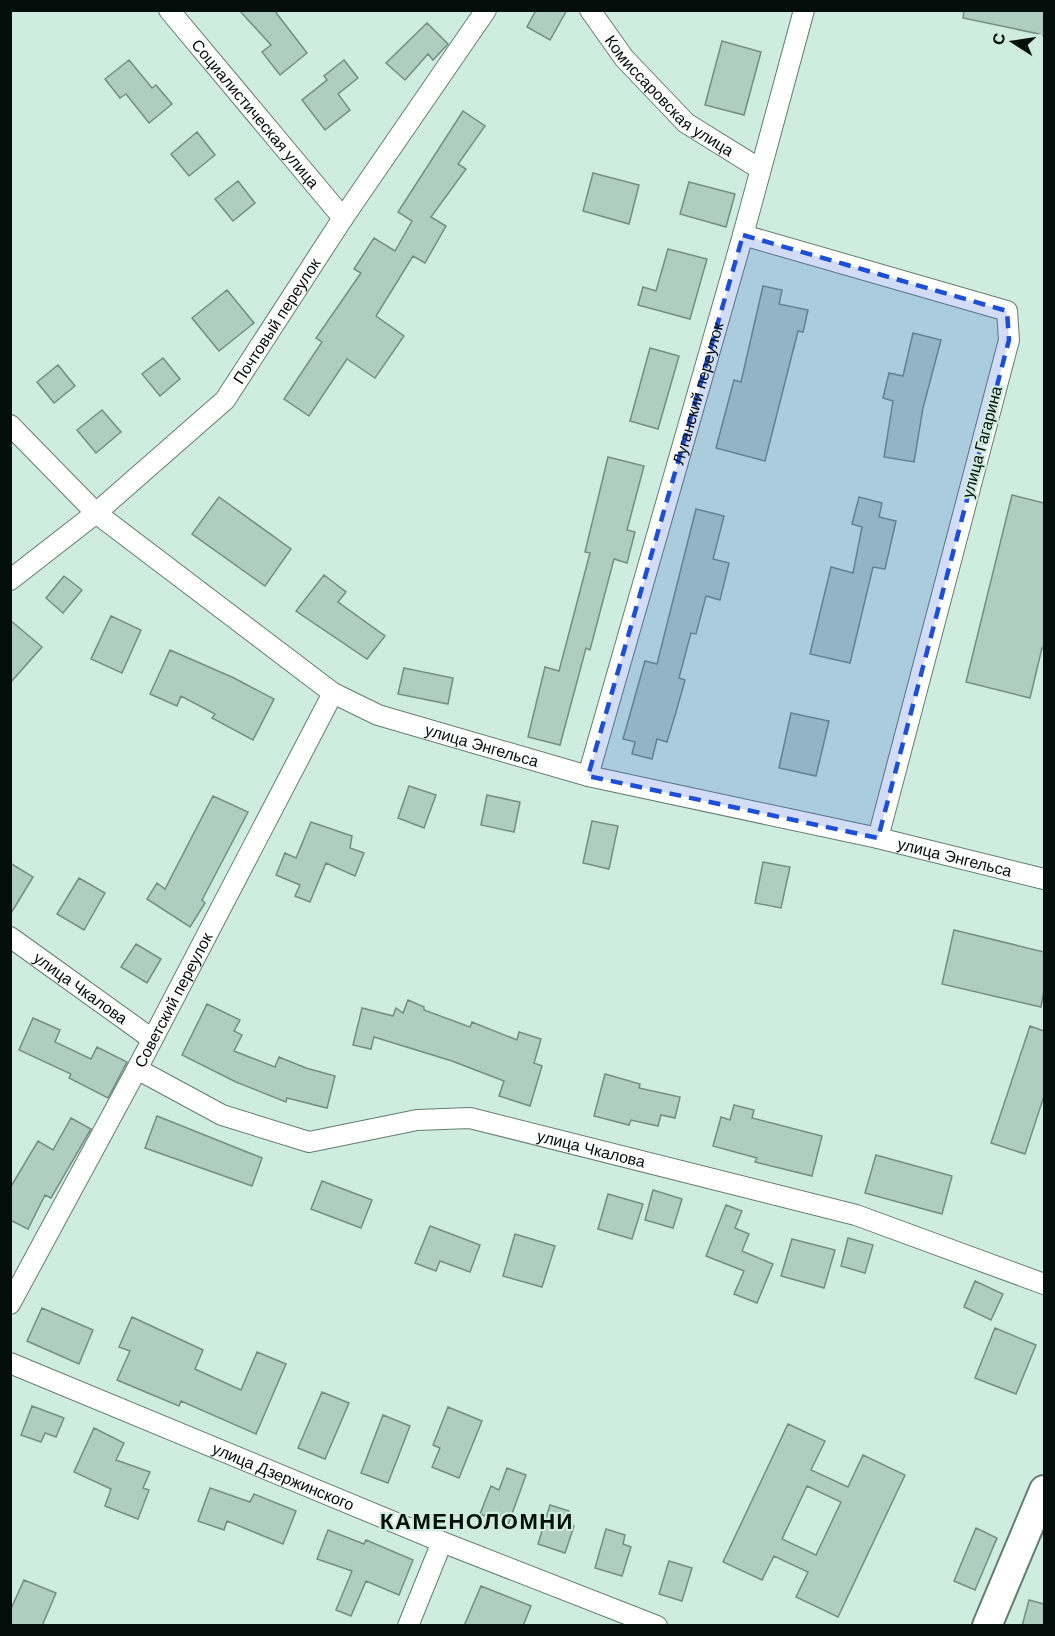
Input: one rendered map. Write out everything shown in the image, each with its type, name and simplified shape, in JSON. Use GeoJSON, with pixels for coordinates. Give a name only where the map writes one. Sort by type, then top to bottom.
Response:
{"type":"FeatureCollection","features":[{"type":"Feature","properties":{"kind":"street","name":"Социалистическая улица"},"geometry":{"type":"LineString","coordinates":[[169,10],[343,218]]}},
{"type":"Feature","properties":{"kind":"street","name":"Почтовый переулок"},"geometry":{"type":"LineString","coordinates":[[10,580],[96,513],[225,400],[343,218],[486,10]]}},
{"type":"Feature","properties":{"kind":"street","name":"Комиссаровская улица"},"geometry":{"type":"LineString","coordinates":[[590,10],[624,58],[687,123],[760,169]]}},
{"type":"Feature","properties":{"kind":"street","name":"Луганский переулок"},"geometry":{"type":"LineString","coordinates":[[588,776],[743,235],[804,10]]}},
{"type":"Feature","properties":{"kind":"street","name":"улица Гагарина"},"geometry":{"type":"LineString","coordinates":[[743,235],[1007,311],[1009,340],[878,838]]}},
{"type":"Feature","properties":{"kind":"street","name":"улица Энгельса"},"geometry":{"type":"LineString","coordinates":[[10,425],[96,513],[333,693],[378,715],[588,776],[878,838],[1044,879]]}},
{"type":"Feature","properties":{"kind":"street","name":"Советский переулок"},"geometry":{"type":"LineString","coordinates":[[10,1304],[137,1069],[333,693]]}},
{"type":"Feature","properties":{"kind":"street","name":"улица Чкалова"},"geometry":{"type":"LineString","coordinates":[[10,937],[152,1039]]}},
{"type":"Feature","properties":{"kind":"street","name":"улица Чкалова"},"geometry":{"type":"LineString","coordinates":[[137,1069],[222,1115],[309,1142],[417,1120],[470,1118],[856,1215],[1044,1284]]}},
{"type":"Feature","properties":{"kind":"street","name":"улица Дзержинского"},"geometry":{"type":"LineString","coordinates":[[10,1363],[442,1542],[657,1626]]}},
{"type":"Feature","properties":{"kind":"street"},"geometry":{"type":"LineString","coordinates":[[987,1626],[1044,1490]]}},
{"type":"Feature","properties":{"kind":"street"},"geometry":{"type":"LineString","coordinates":[[408,1626],[442,1542]]}},
{"type":"Feature","properties":{"kind":"highlighted area"},"geometry":{"type":"Polygon","coordinates":[[[743,235],[1007,311],[1009,340],[878,838],[588,776],[743,235]]]}},
{"type":"Feature","properties":{"kind":"building"},"geometry":{"type":"Polygon","coordinates":[[[239,10],[274,10],[307,53],[280,75],[262,52],[271,45],[239,10]]]}},
{"type":"Feature","properties":{"kind":"building"},"geometry":{"type":"Polygon","coordinates":[[[536,10],[567,10],[550,40],[527,27],[536,10]]]}},
{"type":"Feature","properties":{"kind":"building"},"geometry":{"type":"Polygon","coordinates":[[[964,10],[1044,10],[1044,35],[963,18],[964,10]]]}},
{"type":"Feature","properties":{"kind":"building"},"geometry":{"type":"Polygon","coordinates":[[[427,23],[448,44],[433,60],[428,54],[405,80],[386,63],[427,23]]]}},
{"type":"Feature","properties":{"kind":"building"},"geometry":{"type":"Polygon","coordinates":[[[722,41],[761,52],[744,115],[705,105],[722,41]]]}},
{"type":"Feature","properties":{"kind":"building"},"geometry":{"type":"Polygon","coordinates":[[[129,60],[152,88],[156,85],[172,104],[149,123],[126,94],[120,98],[105,79],[129,60]]]}},
{"type":"Feature","properties":{"kind":"building"},"geometry":{"type":"Polygon","coordinates":[[[344,60],[358,78],[338,94],[350,110],[325,130],[302,100],[327,80],[324,76],[344,60]]]}},
{"type":"Feature","properties":{"kind":"building"},"geometry":{"type":"Polygon","coordinates":[[[463,111],[485,126],[458,164],[466,169],[431,217],[446,226],[425,263],[413,256],[376,316],[404,336],[375,378],[347,359],[309,416],[284,399],[322,342],[316,338],[361,273],[354,269],[374,238],[395,251],[412,221],[398,212],[463,111]]]}},
{"type":"Feature","properties":{"kind":"building"},"geometry":{"type":"Polygon","coordinates":[[[197,132],[215,155],[189,176],[171,154],[197,132]]]}},
{"type":"Feature","properties":{"kind":"building"},"geometry":{"type":"Polygon","coordinates":[[[593,173],[639,185],[629,224],[583,211],[593,173]]]}},
{"type":"Feature","properties":{"kind":"building"},"geometry":{"type":"Polygon","coordinates":[[[238,181],[255,203],[233,221],[215,199],[238,181]]]}},
{"type":"Feature","properties":{"kind":"building"},"geometry":{"type":"Polygon","coordinates":[[[689,182],[735,194],[726,227],[680,214],[689,182]]]}},
{"type":"Feature","properties":{"kind":"building"},"geometry":{"type":"Polygon","coordinates":[[[668,249],[707,259],[690,319],[638,305],[643,287],[656,291],[668,249]]]}},
{"type":"Feature","properties":{"kind":"building"},"geometry":{"type":"Polygon","coordinates":[[[763,286],[782,290],[779,304],[808,310],[803,332],[798,331],[765,461],[716,448],[734,380],[741,382],[763,286]]]}},
{"type":"Feature","properties":{"kind":"building"},"geometry":{"type":"Polygon","coordinates":[[[227,290],[254,323],[219,351],[192,318],[227,290]]]}},
{"type":"Feature","properties":{"kind":"building"},"geometry":{"type":"Polygon","coordinates":[[[913,333],[941,340],[923,408],[914,462],[884,457],[893,401],[883,398],[889,373],[903,376],[913,333]]]}},
{"type":"Feature","properties":{"kind":"building"},"geometry":{"type":"Polygon","coordinates":[[[650,348],[679,356],[658,429],[630,421],[650,348]]]}},
{"type":"Feature","properties":{"kind":"building"},"geometry":{"type":"Polygon","coordinates":[[[163,358],[180,379],[160,396],[142,374],[163,358]]]}},
{"type":"Feature","properties":{"kind":"building"},"geometry":{"type":"Polygon","coordinates":[[[58,365],[75,386],[54,403],[37,382],[58,365]]]}},
{"type":"Feature","properties":{"kind":"building"},"geometry":{"type":"Polygon","coordinates":[[[102,410],[121,432],[96,453],[77,430],[102,410]]]}},
{"type":"Feature","properties":{"kind":"building"},"geometry":{"type":"Polygon","coordinates":[[[608,457],[644,466],[627,530],[635,532],[627,563],[614,559],[590,650],[586,648],[560,745],[528,737],[545,667],[559,671],[590,553],[585,552],[608,457]]]}},
{"type":"Feature","properties":{"kind":"building"},"geometry":{"type":"Polygon","coordinates":[[[1012,495],[1044,503],[1044,648],[1042,648],[1030,698],[966,682],[1012,495]]]}},
{"type":"Feature","properties":{"kind":"building"},"geometry":{"type":"Polygon","coordinates":[[[219,497],[291,549],[265,586],[192,534],[219,497]]]}},
{"type":"Feature","properties":{"kind":"building"},"geometry":{"type":"Polygon","coordinates":[[[859,497],[882,503],[879,517],[896,521],[885,569],[873,567],[850,663],[810,654],[831,567],[853,573],[862,527],[852,524],[859,497]]]}},
{"type":"Feature","properties":{"kind":"building"},"geometry":{"type":"Polygon","coordinates":[[[696,509],[724,516],[713,559],[729,563],[720,600],[706,596],[696,634],[691,633],[679,678],[685,680],[667,742],[657,739],[652,759],[632,754],[635,742],[623,739],[645,661],[657,664],[696,509]]]}},
{"type":"Feature","properties":{"kind":"building"},"geometry":{"type":"Polygon","coordinates":[[[324,575],[346,592],[338,602],[385,636],[367,659],[296,611],[324,575]]]}},
{"type":"Feature","properties":{"kind":"building"},"geometry":{"type":"Polygon","coordinates":[[[64,576],[82,590],[63,613],[46,598],[64,576]]]}},
{"type":"Feature","properties":{"kind":"building"},"geometry":{"type":"Polygon","coordinates":[[[111,616],[141,630],[122,673],[91,659],[111,616]]]}},
{"type":"Feature","properties":{"kind":"building"},"geometry":{"type":"Polygon","coordinates":[[[10,620],[42,647],[10,683],[10,620]]]}},
{"type":"Feature","properties":{"kind":"building"},"geometry":{"type":"Polygon","coordinates":[[[170,650],[234,678],[274,699],[253,740],[212,718],[215,714],[181,696],[177,706],[150,694],[170,650]]]}},
{"type":"Feature","properties":{"kind":"building"},"geometry":{"type":"Polygon","coordinates":[[[404,668],[453,678],[448,704],[398,694],[404,668]]]}},
{"type":"Feature","properties":{"kind":"building"},"geometry":{"type":"Polygon","coordinates":[[[791,713],[829,721],[816,776],[779,768],[791,713]]]}},
{"type":"Feature","properties":{"kind":"building"},"geometry":{"type":"Polygon","coordinates":[[[409,786],[436,795],[424,828],[398,818],[409,786]]]}},
{"type":"Feature","properties":{"kind":"building"},"geometry":{"type":"Polygon","coordinates":[[[487,795],[520,802],[514,832],[481,825],[487,795]]]}},
{"type":"Feature","properties":{"kind":"building"},"geometry":{"type":"Polygon","coordinates":[[[213,796],[248,812],[202,900],[205,903],[190,927],[147,899],[157,883],[165,889],[213,796]]]}},
{"type":"Feature","properties":{"kind":"building"},"geometry":{"type":"Polygon","coordinates":[[[592,821],[618,826],[609,869],[583,863],[592,821]]]}},
{"type":"Feature","properties":{"kind":"building"},"geometry":{"type":"Polygon","coordinates":[[[311,822],[352,836],[350,848],[364,853],[355,876],[326,863],[310,902],[295,896],[300,885],[276,875],[285,853],[296,858],[311,822]]]}},
{"type":"Feature","properties":{"kind":"building"},"geometry":{"type":"Polygon","coordinates":[[[763,862],[790,867],[781,908],[755,903],[763,862]]]}},
{"type":"Feature","properties":{"kind":"building"},"geometry":{"type":"Polygon","coordinates":[[[10,863],[33,877],[10,915],[10,863]]]}},
{"type":"Feature","properties":{"kind":"building"},"geometry":{"type":"Polygon","coordinates":[[[79,878],[105,893],[84,930],[57,914],[79,878]]]}},
{"type":"Feature","properties":{"kind":"building"},"geometry":{"type":"Polygon","coordinates":[[[954,930],[1044,952],[1044,991],[1041,1007],[942,984],[954,930]]]}},
{"type":"Feature","properties":{"kind":"building"},"geometry":{"type":"Polygon","coordinates":[[[136,944],[161,959],[147,983],[121,967],[136,944]]]}},
{"type":"Feature","properties":{"kind":"building"},"geometry":{"type":"Polygon","coordinates":[[[408,1000],[424,1007],[424,1010],[470,1027],[472,1022],[517,1040],[519,1032],[541,1039],[534,1063],[542,1066],[530,1106],[499,1096],[504,1081],[452,1061],[374,1037],[371,1049],[353,1045],[362,1008],[393,1016],[396,1008],[403,1013],[408,1000]]]}},
{"type":"Feature","properties":{"kind":"building"},"geometry":{"type":"Polygon","coordinates":[[[207,1004],[240,1020],[234,1031],[242,1035],[234,1051],[275,1067],[279,1057],[335,1076],[327,1108],[287,1098],[286,1102],[236,1082],[182,1055],[207,1004]]]}},
{"type":"Feature","properties":{"kind":"building"},"geometry":{"type":"Polygon","coordinates":[[[33,1018],[60,1030],[55,1042],[91,1059],[97,1047],[127,1062],[108,1098],[69,1078],[71,1074],[19,1050],[33,1018]]]}},
{"type":"Feature","properties":{"kind":"building"},"geometry":{"type":"Polygon","coordinates":[[[1030,1026],[1044,1031],[1044,1096],[1025,1154],[991,1143],[1030,1026]]]}},
{"type":"Feature","properties":{"kind":"building"},"geometry":{"type":"Polygon","coordinates":[[[605,1074],[640,1084],[639,1088],[680,1097],[675,1118],[661,1115],[658,1126],[631,1120],[629,1125],[594,1116],[605,1074]]]}},
{"type":"Feature","properties":{"kind":"building"},"geometry":{"type":"Polygon","coordinates":[[[734,1105],[754,1110],[752,1118],[822,1136],[812,1176],[755,1162],[757,1158],[713,1146],[721,1117],[730,1120],[734,1105]]]}},
{"type":"Feature","properties":{"kind":"building"},"geometry":{"type":"Polygon","coordinates":[[[157,1116],[262,1158],[252,1186],[145,1148],[157,1116]]]}},
{"type":"Feature","properties":{"kind":"building"},"geometry":{"type":"Polygon","coordinates":[[[71,1118],[91,1129],[51,1198],[45,1195],[28,1229],[10,1220],[10,1188],[38,1141],[53,1150],[71,1118]]]}},
{"type":"Feature","properties":{"kind":"building"},"geometry":{"type":"Polygon","coordinates":[[[876,1155],[952,1176],[942,1214],[865,1193],[876,1155]]]}},
{"type":"Feature","properties":{"kind":"building"},"geometry":{"type":"Polygon","coordinates":[[[322,1181],[372,1200],[361,1228],[311,1209],[322,1181]]]}},
{"type":"Feature","properties":{"kind":"building"},"geometry":{"type":"Polygon","coordinates":[[[653,1190],[682,1199],[673,1228],[645,1220],[653,1190]]]}},
{"type":"Feature","properties":{"kind":"building"},"geometry":{"type":"Polygon","coordinates":[[[608,1194],[643,1204],[632,1239],[598,1229],[608,1194]]]}},
{"type":"Feature","properties":{"kind":"building"},"geometry":{"type":"Polygon","coordinates":[[[726,1205],[742,1211],[735,1228],[749,1234],[742,1251],[773,1264],[757,1303],[734,1294],[744,1271],[706,1256],[726,1205]]]}},
{"type":"Feature","properties":{"kind":"building"},"geometry":{"type":"Polygon","coordinates":[[[430,1226],[480,1245],[470,1272],[440,1261],[436,1271],[415,1263],[430,1226]]]}},
{"type":"Feature","properties":{"kind":"building"},"geometry":{"type":"Polygon","coordinates":[[[515,1234],[555,1246],[542,1287],[503,1276],[515,1234]]]}},
{"type":"Feature","properties":{"kind":"building"},"geometry":{"type":"Polygon","coordinates":[[[848,1238],[873,1245],[865,1273],[841,1266],[848,1238]]]}},
{"type":"Feature","properties":{"kind":"building"},"geometry":{"type":"Polygon","coordinates":[[[792,1239],[835,1250],[824,1288],[781,1276],[792,1239]]]}},
{"type":"Feature","properties":{"kind":"building"},"geometry":{"type":"Polygon","coordinates":[[[975,1281],[1003,1294],[991,1320],[964,1307],[975,1281]]]}},
{"type":"Feature","properties":{"kind":"building"},"geometry":{"type":"Polygon","coordinates":[[[42,1308],[93,1330],[79,1364],[27,1341],[42,1308]]]}},
{"type":"Feature","properties":{"kind":"building"},"geometry":{"type":"Polygon","coordinates":[[[132,1317],[203,1350],[195,1369],[241,1390],[257,1352],[286,1364],[256,1434],[181,1401],[179,1406],[117,1380],[130,1351],[119,1347],[132,1317]]]}},
{"type":"Feature","properties":{"kind":"building"},"geometry":{"type":"Polygon","coordinates":[[[995,1328],[1036,1345],[1016,1394],[975,1378],[995,1328]]]}},
{"type":"Feature","properties":{"kind":"building"},"geometry":{"type":"Polygon","coordinates":[[[322,1392],[349,1403],[325,1459],[298,1448],[322,1392]]]}},
{"type":"Feature","properties":{"kind":"building"},"geometry":{"type":"Polygon","coordinates":[[[32,1406],[64,1418],[56,1437],[45,1433],[41,1442],[21,1435],[32,1406]]]}},
{"type":"Feature","properties":{"kind":"building"},"geometry":{"type":"Polygon","coordinates":[[[448,1407],[482,1421],[459,1478],[432,1467],[440,1448],[433,1445],[448,1407]]]}},
{"type":"Feature","properties":{"kind":"building"},"geometry":{"type":"Polygon","coordinates":[[[383,1415],[410,1426],[388,1483],[361,1473],[383,1415]]]}},
{"type":"Feature","properties":{"kind":"building"},"geometry":{"type":"Polygon","coordinates":[[[788,1424],[825,1441],[811,1470],[848,1487],[863,1455],[905,1475],[838,1617],[796,1597],[808,1572],[774,1556],[762,1580],[723,1562],[788,1424]],[[807,1486],[782,1539],[816,1555],[841,1502],[807,1486]]]}},
{"type":"Feature","properties":{"kind":"building"},"geometry":{"type":"Polygon","coordinates":[[[94,1428],[124,1443],[116,1460],[150,1472],[143,1488],[149,1490],[138,1519],[105,1506],[111,1489],[74,1472],[94,1428]]]}},
{"type":"Feature","properties":{"kind":"building"},"geometry":{"type":"Polygon","coordinates":[[[507,1468],[526,1475],[508,1525],[480,1514],[491,1486],[499,1490],[507,1468]]]}},
{"type":"Feature","properties":{"kind":"building"},"geometry":{"type":"Polygon","coordinates":[[[210,1488],[250,1502],[254,1494],[296,1511],[283,1544],[227,1521],[224,1530],[198,1521],[210,1488]]]}},
{"type":"Feature","properties":{"kind":"building"},"geometry":{"type":"Polygon","coordinates":[[[550,1505],[569,1511],[566,1521],[574,1526],[565,1553],[538,1544],[550,1505]]]}},
{"type":"Feature","properties":{"kind":"building"},"geometry":{"type":"Polygon","coordinates":[[[976,1528],[997,1538],[975,1590],[954,1581],[976,1528]]]}},
{"type":"Feature","properties":{"kind":"building"},"geometry":{"type":"Polygon","coordinates":[[[606,1529],[625,1535],[623,1544],[631,1547],[622,1576],[595,1568],[606,1529]]]}},
{"type":"Feature","properties":{"kind":"building"},"geometry":{"type":"Polygon","coordinates":[[[328,1530],[364,1544],[366,1540],[413,1560],[399,1595],[366,1581],[351,1616],[336,1610],[352,1571],[317,1559],[328,1530]]]}},
{"type":"Feature","properties":{"kind":"building"},"geometry":{"type":"Polygon","coordinates":[[[669,1561],[692,1568],[682,1601],[659,1594],[669,1561]]]}},
{"type":"Feature","properties":{"kind":"building"},"geometry":{"type":"Polygon","coordinates":[[[24,1580],[56,1593],[42,1626],[10,1626],[10,1611],[24,1580]]]}},
{"type":"Feature","properties":{"kind":"building"},"geometry":{"type":"Polygon","coordinates":[[[481,1586],[531,1606],[523,1626],[464,1626],[481,1586]]]}},
{"type":"Feature","properties":{"kind":"building"},"geometry":{"type":"Polygon","coordinates":[[[1029,1600],[1044,1604],[1044,1626],[1022,1626],[1029,1600]]]}},
{"type":"Feature","properties":{"kind":"district","name":"КАМЕНОЛОМНИ"},"geometry":{"type":"Point","coordinates":[477,1521]}}]}
